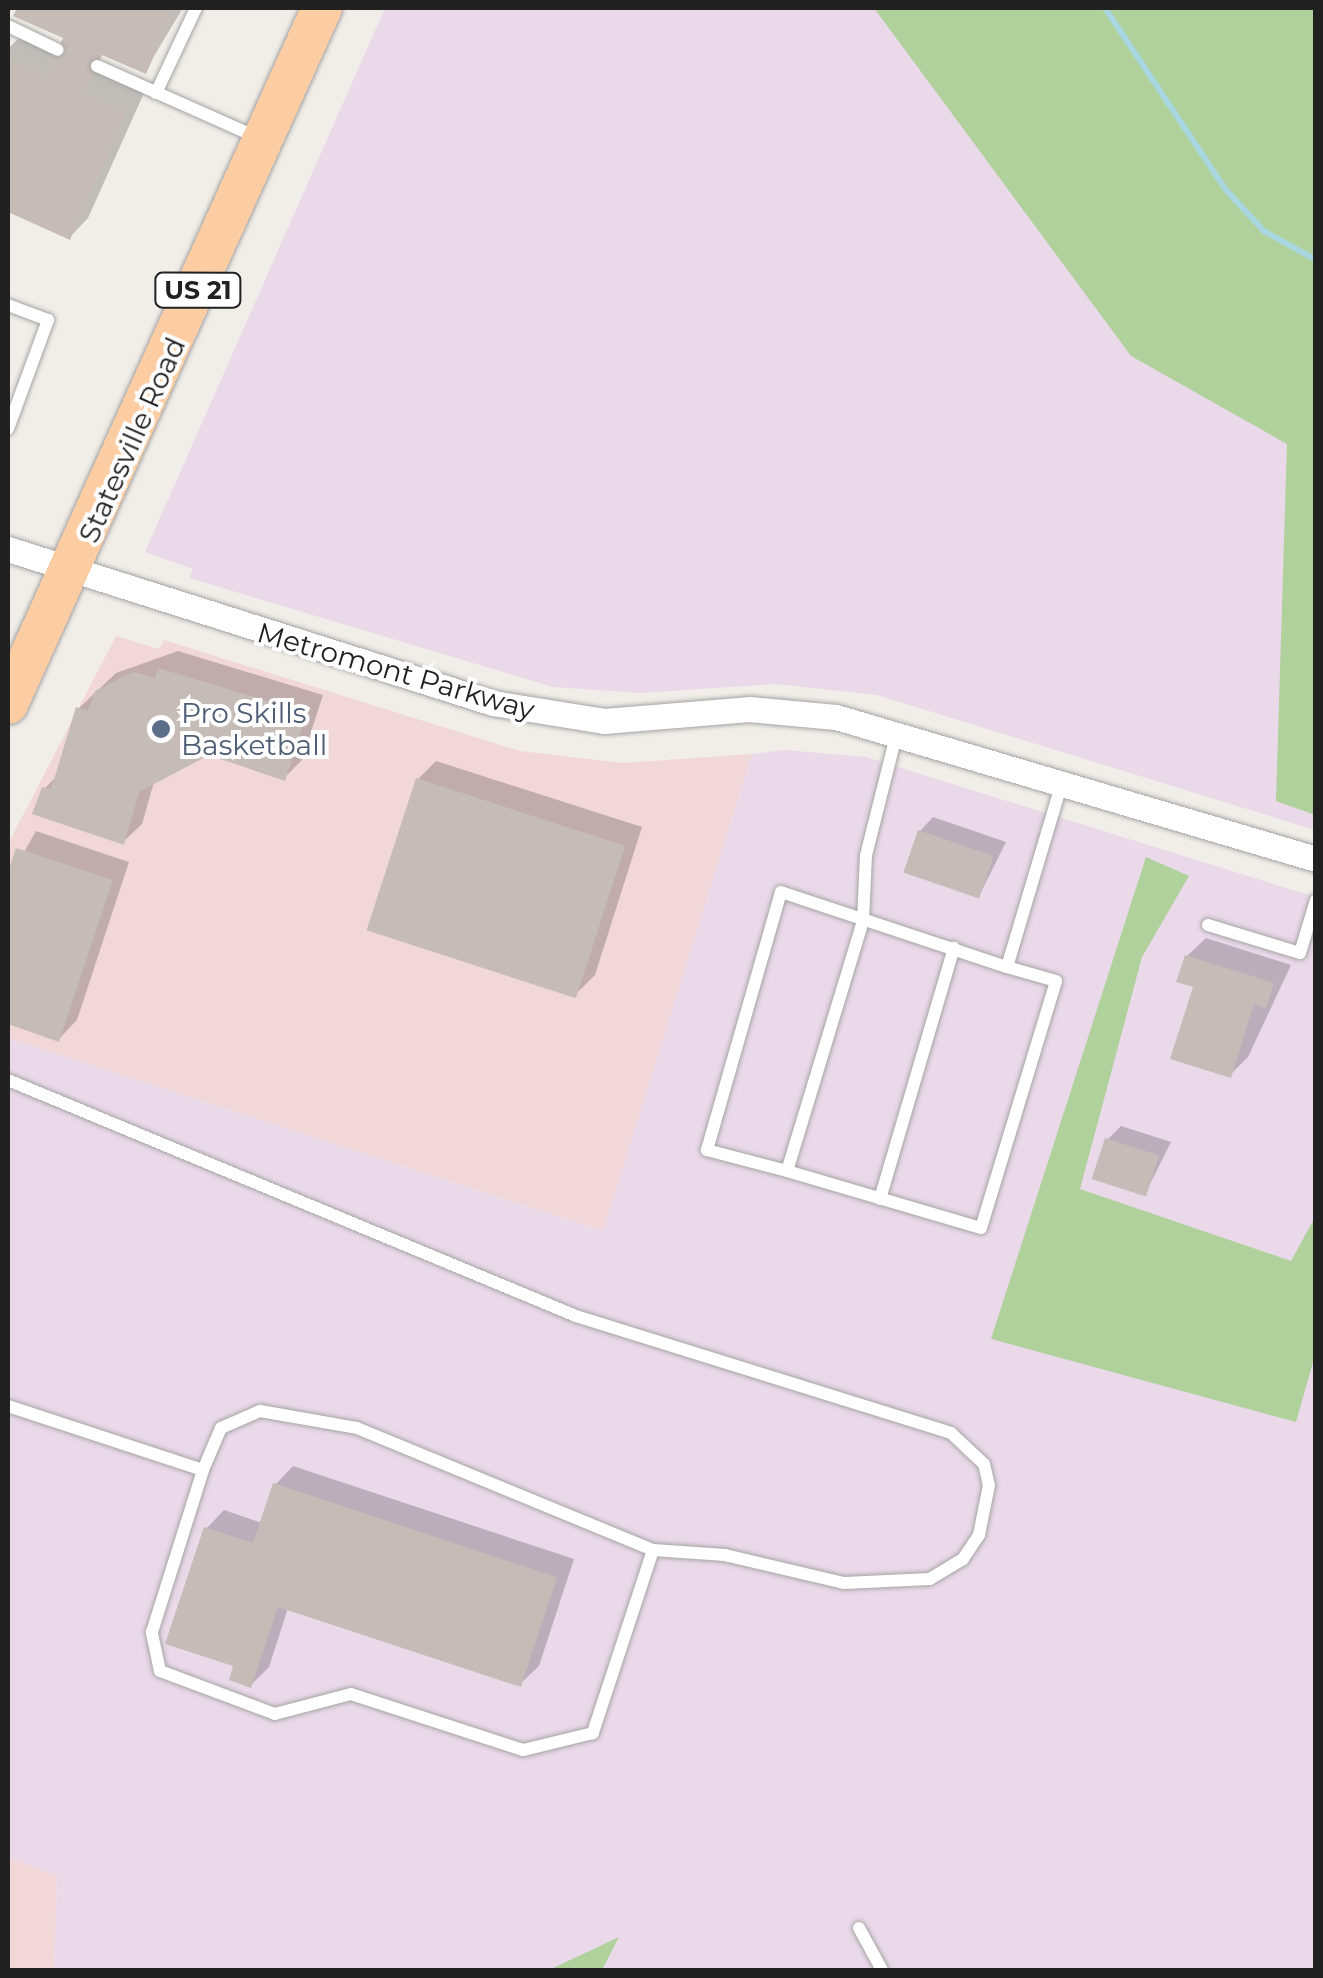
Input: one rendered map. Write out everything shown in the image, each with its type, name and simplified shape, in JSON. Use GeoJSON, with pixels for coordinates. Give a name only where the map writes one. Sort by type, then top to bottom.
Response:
{"type":"FeatureCollection","features":[{"type":"Feature","properties":{"kind":"main road","name":"Statesville Road"},"geometry":{"type":"LineString","coordinates":[[8,704],[73,572],[322,8]]}},
{"type":"Feature","properties":{"kind":"street","name":"Metromont Parkway"},"geometry":{"type":"LineString","coordinates":[[8,548],[73,572],[560,718],[789,710],[897,732],[1316,859]]}},
{"type":"Feature","properties":{"kind":"lane"},"geometry":{"type":"LineString","coordinates":[[156,93],[196,8]]}},
{"type":"Feature","properties":{"kind":"lane"},"geometry":{"type":"LineString","coordinates":[[8,26],[58,50]]}},
{"type":"Feature","properties":{"kind":"lane"},"geometry":{"type":"LineString","coordinates":[[97,66],[264,140]]}},
{"type":"Feature","properties":{"kind":"lane"},"geometry":{"type":"LineString","coordinates":[[8,305],[48,320],[8,429]]}},
{"type":"Feature","properties":{"kind":"lane"},"geometry":{"type":"LineString","coordinates":[[787,1171],[863,920],[866,855],[897,732]]}},
{"type":"Feature","properties":{"kind":"lane"},"geometry":{"type":"LineString","coordinates":[[1007,966],[1062,783]]}},
{"type":"Feature","properties":{"kind":"lane"},"geometry":{"type":"LineString","coordinates":[[781,892],[863,920],[1056,981],[980,1228],[706,1150],[781,892]]}},
{"type":"Feature","properties":{"kind":"lane"},"geometry":{"type":"LineString","coordinates":[[1208,925],[1300,953],[1316,900]]}},
{"type":"Feature","properties":{"kind":"lane"},"geometry":{"type":"LineString","coordinates":[[880,1199],[954,948]]}},
{"type":"Feature","properties":{"kind":"lane"},"geometry":{"type":"LineString","coordinates":[[8,1080],[576,1316],[951,1433],[984,1464],[988,1484],[979,1535],[963,1559],[930,1579],[844,1583],[725,1555],[653,1550],[308,1415],[260,1410],[222,1428],[203,1470],[150,1656],[178,1682],[275,1714],[350,1694],[524,1750],[566,1746],[593,1733],[653,1550]]}},
{"type":"Feature","properties":{"kind":"lane"},"geometry":{"type":"LineString","coordinates":[[8,1406],[203,1470]]}},
{"type":"Feature","properties":{"kind":"lane"},"geometry":{"type":"LineString","coordinates":[[860,1928],[882,1970]]}},
{"type":"Feature","properties":{"kind":"shaded area"},"geometry":{"type":"Polygon","coordinates":[[[385,8],[1315,8],[1315,830],[877,695],[776,684],[641,693],[553,687],[189,578],[193,569],[145,552],[385,8]]]}},
{"type":"Feature","properties":{"kind":"shaded area"},"geometry":{"type":"Polygon","coordinates":[[[116,636],[159,649],[164,640],[520,751],[623,763],[752,754],[604,1231],[8,1038],[8,844],[116,636]]]}},
{"type":"Feature","properties":{"kind":"shaded area"},"geometry":{"type":"Polygon","coordinates":[[[785,750],[866,757],[1315,897],[1315,1970],[54,1970],[57,1876],[8,1857],[8,1038],[603,1231],[752,754],[785,750]]]}},
{"type":"Feature","properties":{"kind":"shaded area"},"geometry":{"type":"Polygon","coordinates":[[[8,1857],[57,1875],[54,1970],[8,1970],[8,1857]]]}},
{"type":"Feature","properties":{"kind":"green space"},"geometry":{"type":"Polygon","coordinates":[[[874,8],[1315,8],[1315,815],[1276,801],[1287,444],[1131,356],[874,8]]]}},
{"type":"Feature","properties":{"kind":"green space"},"geometry":{"type":"Polygon","coordinates":[[[1146,857],[1189,876],[1142,957],[1080,1189],[1291,1261],[1315,1217],[1315,1355],[1296,1422],[991,1339],[1146,857]]]}},
{"type":"Feature","properties":{"kind":"green space"},"geometry":{"type":"Polygon","coordinates":[[[619,1937],[602,1970],[549,1970],[619,1937]]]}},
{"type":"Feature","properties":{"kind":"building"},"geometry":{"type":"Polygon","coordinates":[[[17,8],[175,8],[146,74],[102,55],[85,92],[127,111],[70,240],[8,212],[8,57],[47,75],[63,38],[13,16],[17,8]]]}},
{"type":"Feature","properties":{"kind":"building"},"geometry":{"type":"Polygon","coordinates":[[[158,668],[307,713],[285,781],[209,755],[139,792],[124,845],[32,814],[42,787],[51,789],[76,707],[88,711],[95,691],[133,672],[155,678],[158,668]]]}},
{"type":"Feature","properties":{"kind":"building"},"geometry":{"type":"Polygon","coordinates":[[[416,778],[625,846],[576,998],[367,930],[416,778]]]}},
{"type":"Feature","properties":{"kind":"building"},"geometry":{"type":"Polygon","coordinates":[[[918,830],[994,856],[979,899],[903,873],[918,830]]]}},
{"type":"Feature","properties":{"kind":"building"},"geometry":{"type":"Polygon","coordinates":[[[16,848],[113,880],[59,1042],[8,1024],[8,872],[16,848]]]}},
{"type":"Feature","properties":{"kind":"building"},"geometry":{"type":"Polygon","coordinates":[[[1185,955],[1274,983],[1266,1008],[1254,1004],[1231,1078],[1170,1059],[1193,987],[1176,982],[1185,955]]]}},
{"type":"Feature","properties":{"kind":"building"},"geometry":{"type":"Polygon","coordinates":[[[1105,1138],[1159,1156],[1146,1197],[1092,1179],[1105,1138]]]}},
{"type":"Feature","properties":{"kind":"building"},"geometry":{"type":"Polygon","coordinates":[[[273,1483],[557,1577],[521,1687],[278,1607],[251,1688],[229,1680],[233,1666],[165,1644],[204,1527],[253,1543],[273,1483]]]}},
{"type":"Feature","properties":{"kind":"waterway"},"geometry":{"type":"LineString","coordinates":[[1105,8],[1226,190],[1264,231],[1316,260]]}},
{"type":"Feature","properties":{"kind":"place","name":"Pro Skills Basketball"},"geometry":{"type":"Point","coordinates":[161,729]}}]}
